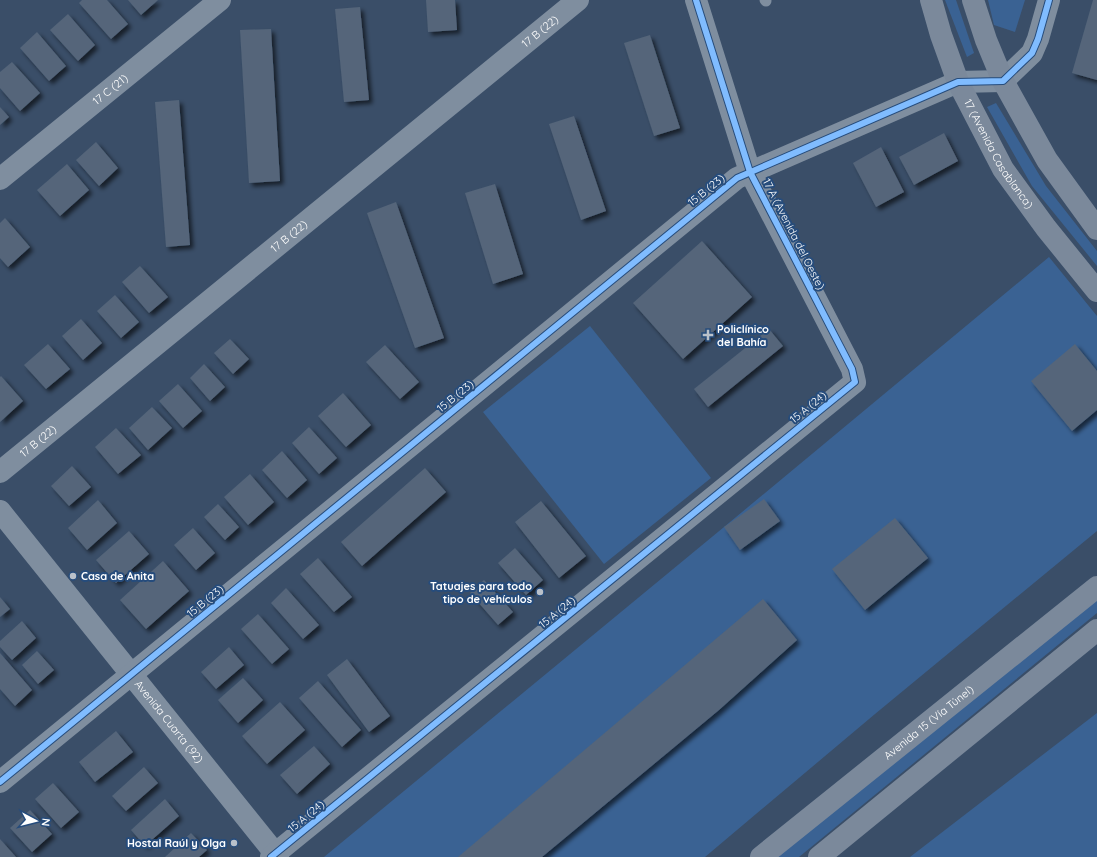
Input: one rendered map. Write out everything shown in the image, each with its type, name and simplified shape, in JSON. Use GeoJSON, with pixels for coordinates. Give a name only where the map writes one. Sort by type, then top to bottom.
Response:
{"type":"FeatureCollection","features":[{"type":"Feature","properties":{"kind":"main road","name":"17 (Avenida Casablanca)"},"geometry":{"type":"LineString","coordinates":[[931,0],[941,35],[958,82],[1003,169],[1046,228],[1097,291]]}},
{"type":"Feature","properties":{"kind":"main road"},"geometry":{"type":"LineString","coordinates":[[973,0],[986,40],[1003,81],[1047,160],[1097,229]]}},
{"type":"Feature","properties":{"kind":"main road","name":"Avenida 15 (Vía Túnel)"},"geometry":{"type":"LineString","coordinates":[[761,857],[1097,588]]}},
{"type":"Feature","properties":{"kind":"main road"},"geometry":{"type":"LineString","coordinates":[[819,857],[1097,630]]}},
{"type":"Feature","properties":{"kind":"street","name":"17 C (21)"},"geometry":{"type":"LineString","coordinates":[[0,179],[220,0]]}},
{"type":"Feature","properties":{"kind":"street","name":"17 B (22)"},"geometry":{"type":"LineString","coordinates":[[0,472],[578,0]]}},
{"type":"Feature","properties":{"kind":"street","name":"17 A (Avenida del Oeste)"},"geometry":{"type":"LineString","coordinates":[[696,0],[750,172],[852,369],[855,382]]}},
{"type":"Feature","properties":{"kind":"street"},"geometry":{"type":"LineString","coordinates":[[958,82],[1003,81],[1032,53],[1038,39],[1049,0]]}},
{"type":"Feature","properties":{"kind":"street","name":"15 B (23)"},"geometry":{"type":"LineString","coordinates":[[0,782],[731,182],[750,172],[958,82]]}},
{"type":"Feature","properties":{"kind":"street","name":"15 A (24)"},"geometry":{"type":"LineString","coordinates":[[275,856],[855,382]]}},
{"type":"Feature","properties":{"kind":"street","name":"Avenida Cuarta (92)"},"geometry":{"type":"LineString","coordinates":[[0,511],[275,856]]}},
{"type":"Feature","properties":{"kind":"shaded area"},"geometry":{"type":"Polygon","coordinates":[[[945,0],[956,0],[974,53],[967,57],[945,0]]]}},
{"type":"Feature","properties":{"kind":"shaded area"},"geometry":{"type":"Polygon","coordinates":[[[988,0],[1025,0],[1015,32],[994,25],[988,0]]]}},
{"type":"Feature","properties":{"kind":"shaded area"},"geometry":{"type":"Polygon","coordinates":[[[996,103],[1046,186],[1097,251],[1097,266],[1032,186],[987,107],[996,103]]]}},
{"type":"Feature","properties":{"kind":"shaded area"},"geometry":{"type":"Polygon","coordinates":[[[1049,257],[1097,316],[1097,531],[875,714],[705,857],[324,857],[724,527],[1049,257]]]}},
{"type":"Feature","properties":{"kind":"shaded area"},"geometry":{"type":"Polygon","coordinates":[[[590,326],[711,478],[604,564],[483,412],[590,326]]]}},
{"type":"Feature","properties":{"kind":"shaded area"},"geometry":{"type":"Polygon","coordinates":[[[1097,599],[1097,613],[799,857],[776,857],[1097,599]]]}},
{"type":"Feature","properties":{"kind":"shaded area"},"geometry":{"type":"Polygon","coordinates":[[[1097,713],[1097,857],[910,857],[1097,713]]]}},
{"type":"Feature","properties":{"kind":"building"},"geometry":{"type":"Polygon","coordinates":[[[82,0],[107,0],[128,24],[111,39],[79,3],[82,0]]]}},
{"type":"Feature","properties":{"kind":"building"},"geometry":{"type":"Polygon","coordinates":[[[128,0],[158,0],[141,15],[128,0]]]}},
{"type":"Feature","properties":{"kind":"building"},"geometry":{"type":"Polygon","coordinates":[[[426,0],[455,0],[457,30],[428,32],[426,0]]]}},
{"type":"Feature","properties":{"kind":"building"},"geometry":{"type":"Polygon","coordinates":[[[1093,0],[1097,0],[1097,80],[1072,73],[1093,0]]]}},
{"type":"Feature","properties":{"kind":"building"},"geometry":{"type":"Polygon","coordinates":[[[360,7],[369,100],[344,102],[335,9],[360,7]]]}},
{"type":"Feature","properties":{"kind":"building"},"geometry":{"type":"Polygon","coordinates":[[[68,14],[95,45],[78,61],[50,30],[68,14]]]}},
{"type":"Feature","properties":{"kind":"building"},"geometry":{"type":"Polygon","coordinates":[[[271,29],[280,181],[249,183],[240,30],[271,29]]]}},
{"type":"Feature","properties":{"kind":"building"},"geometry":{"type":"Polygon","coordinates":[[[37,32],[66,66],[49,81],[20,48],[37,32]]]}},
{"type":"Feature","properties":{"kind":"building"},"geometry":{"type":"Polygon","coordinates":[[[650,35],[680,128],[654,136],[624,43],[650,35]]]}},
{"type":"Feature","properties":{"kind":"building"},"geometry":{"type":"Polygon","coordinates":[[[12,62],[40,93],[20,111],[0,88],[0,72],[12,62]]]}},
{"type":"Feature","properties":{"kind":"building"},"geometry":{"type":"Polygon","coordinates":[[[179,100],[190,245],[166,247],[155,102],[179,100]]]}},
{"type":"Feature","properties":{"kind":"building"},"geometry":{"type":"Polygon","coordinates":[[[0,107],[9,117],[0,125],[0,107]]]}},
{"type":"Feature","properties":{"kind":"building"},"geometry":{"type":"Polygon","coordinates":[[[574,116],[606,211],[581,220],[549,124],[574,116]]]}},
{"type":"Feature","properties":{"kind":"building"},"geometry":{"type":"Polygon","coordinates":[[[944,133],[958,161],[914,185],[899,157],[944,133]]]}},
{"type":"Feature","properties":{"kind":"building"},"geometry":{"type":"Polygon","coordinates":[[[96,142],[118,168],[99,186],[76,160],[96,142]]]}},
{"type":"Feature","properties":{"kind":"building"},"geometry":{"type":"Polygon","coordinates":[[[881,147],[904,192],[876,207],[853,163],[881,147]]]}},
{"type":"Feature","properties":{"kind":"building"},"geometry":{"type":"Polygon","coordinates":[[[67,164],[89,190],[60,216],[37,190],[67,164]]]}},
{"type":"Feature","properties":{"kind":"building"},"geometry":{"type":"Polygon","coordinates":[[[495,184],[523,274],[493,284],[465,193],[495,184]]]}},
{"type":"Feature","properties":{"kind":"building"},"geometry":{"type":"Polygon","coordinates":[[[396,202],[444,338],[415,348],[367,213],[396,202]]]}},
{"type":"Feature","properties":{"kind":"building"},"geometry":{"type":"Polygon","coordinates":[[[5,218],[30,247],[8,267],[0,258],[0,223],[5,218]]]}},
{"type":"Feature","properties":{"kind":"building"},"geometry":{"type":"Polygon","coordinates":[[[702,241],[752,297],[683,359],[633,303],[702,241]]]}},
{"type":"Feature","properties":{"kind":"building"},"geometry":{"type":"Polygon","coordinates":[[[140,266],[168,297],[149,313],[122,282],[140,266]]]}},
{"type":"Feature","properties":{"kind":"building"},"geometry":{"type":"Polygon","coordinates":[[[115,295],[139,322],[121,338],[97,311],[115,295]]]}},
{"type":"Feature","properties":{"kind":"building"},"geometry":{"type":"Polygon","coordinates":[[[81,319],[102,343],[83,360],[62,336],[81,319]]]}},
{"type":"Feature","properties":{"kind":"building"},"geometry":{"type":"Polygon","coordinates":[[[769,329],[783,346],[708,407],[694,389],[769,329]]]}},
{"type":"Feature","properties":{"kind":"building"},"geometry":{"type":"Polygon","coordinates":[[[230,339],[249,359],[233,374],[214,353],[230,339]]]}},
{"type":"Feature","properties":{"kind":"building"},"geometry":{"type":"Polygon","coordinates":[[[48,344],[70,369],[46,389],[24,365],[48,344]]]}},
{"type":"Feature","properties":{"kind":"building"},"geometry":{"type":"Polygon","coordinates":[[[1075,344],[1097,371],[1097,410],[1072,431],[1031,381],[1075,344]]]}},
{"type":"Feature","properties":{"kind":"building"},"geometry":{"type":"Polygon","coordinates":[[[385,345],[419,382],[400,399],[366,362],[385,345]]]}},
{"type":"Feature","properties":{"kind":"building"},"geometry":{"type":"Polygon","coordinates":[[[204,364],[225,387],[210,401],[190,378],[204,364]]]}},
{"type":"Feature","properties":{"kind":"building"},"geometry":{"type":"Polygon","coordinates":[[[1,376],[23,401],[0,422],[0,377],[1,376]]]}},
{"type":"Feature","properties":{"kind":"building"},"geometry":{"type":"Polygon","coordinates":[[[178,384],[202,411],[183,428],[159,401],[178,384]]]}},
{"type":"Feature","properties":{"kind":"building"},"geometry":{"type":"Polygon","coordinates":[[[343,393],[371,425],[346,447],[318,416],[343,393]]]}},
{"type":"Feature","properties":{"kind":"building"},"geometry":{"type":"Polygon","coordinates":[[[152,407],[172,428],[148,450],[129,428],[152,407]]]}},
{"type":"Feature","properties":{"kind":"building"},"geometry":{"type":"Polygon","coordinates":[[[309,427],[337,458],[319,474],[292,443],[309,427]]]}},
{"type":"Feature","properties":{"kind":"building"},"geometry":{"type":"Polygon","coordinates":[[[116,428],[141,455],[118,474],[95,447],[116,428]]]}},
{"type":"Feature","properties":{"kind":"building"},"geometry":{"type":"Polygon","coordinates":[[[282,451],[307,480],[287,498],[262,470],[282,451]]]}},
{"type":"Feature","properties":{"kind":"building"},"geometry":{"type":"Polygon","coordinates":[[[72,466],[91,487],[69,506],[51,486],[72,466]]]}},
{"type":"Feature","properties":{"kind":"building"},"geometry":{"type":"Polygon","coordinates":[[[425,468],[446,492],[362,566],[341,542],[425,468]]]}},
{"type":"Feature","properties":{"kind":"building"},"geometry":{"type":"Polygon","coordinates":[[[250,474],[274,502],[248,525],[224,497],[250,474]]]}},
{"type":"Feature","properties":{"kind":"building"},"geometry":{"type":"Polygon","coordinates":[[[764,499],[780,521],[740,550],[724,527],[764,499]]]}},
{"type":"Feature","properties":{"kind":"building"},"geometry":{"type":"Polygon","coordinates":[[[98,500],[117,523],[87,550],[68,528],[98,500]]]}},
{"type":"Feature","properties":{"kind":"building"},"geometry":{"type":"Polygon","coordinates":[[[541,501],[586,556],[559,578],[515,522],[541,501]]]}},
{"type":"Feature","properties":{"kind":"building"},"geometry":{"type":"Polygon","coordinates":[[[218,504],[239,527],[225,540],[204,517],[218,504]]]}},
{"type":"Feature","properties":{"kind":"building"},"geometry":{"type":"Polygon","coordinates":[[[895,518],[928,558],[865,610],[832,569],[895,518]]]}},
{"type":"Feature","properties":{"kind":"building"},"geometry":{"type":"Polygon","coordinates":[[[193,528],[215,553],[196,570],[174,545],[193,528]]]}},
{"type":"Feature","properties":{"kind":"building"},"geometry":{"type":"Polygon","coordinates":[[[129,531],[149,554],[116,583],[96,560],[129,531]]]}},
{"type":"Feature","properties":{"kind":"building"},"geometry":{"type":"Polygon","coordinates":[[[515,548],[543,580],[526,595],[498,563],[515,548]]]}},
{"type":"Feature","properties":{"kind":"building"},"geometry":{"type":"Polygon","coordinates":[[[318,558],[352,597],[334,612],[300,574],[318,558]]]}},
{"type":"Feature","properties":{"kind":"building"},"geometry":{"type":"Polygon","coordinates":[[[163,561],[189,591],[146,629],[120,600],[163,561]]]}},
{"type":"Feature","properties":{"kind":"building"},"geometry":{"type":"Polygon","coordinates":[[[484,580],[513,612],[498,625],[470,593],[484,580]]]}},
{"type":"Feature","properties":{"kind":"building"},"geometry":{"type":"Polygon","coordinates":[[[286,588],[319,625],[303,639],[271,603],[286,588]]]}},
{"type":"Feature","properties":{"kind":"building"},"geometry":{"type":"Polygon","coordinates":[[[0,597],[10,609],[0,617],[0,597]]]}},
{"type":"Feature","properties":{"kind":"building"},"geometry":{"type":"Polygon","coordinates":[[[763,599],[797,640],[719,710],[542,857],[458,857],[763,599]]]}},
{"type":"Feature","properties":{"kind":"building"},"geometry":{"type":"Polygon","coordinates":[[[258,614],[289,649],[272,664],[241,629],[258,614]]]}},
{"type":"Feature","properties":{"kind":"building"},"geometry":{"type":"Polygon","coordinates":[[[22,621],[36,638],[12,660],[0,647],[0,641],[22,621]]]}},
{"type":"Feature","properties":{"kind":"building"},"geometry":{"type":"Polygon","coordinates":[[[229,647],[244,665],[216,689],[201,672],[229,647]]]}},
{"type":"Feature","properties":{"kind":"building"},"geometry":{"type":"Polygon","coordinates":[[[37,651],[54,670],[38,684],[22,665],[37,651]]]}},
{"type":"Feature","properties":{"kind":"building"},"geometry":{"type":"Polygon","coordinates":[[[0,653],[32,690],[15,706],[0,689],[0,653]]]}},
{"type":"Feature","properties":{"kind":"building"},"geometry":{"type":"Polygon","coordinates":[[[347,659],[390,716],[369,732],[327,675],[347,659]]]}},
{"type":"Feature","properties":{"kind":"building"},"geometry":{"type":"Polygon","coordinates":[[[243,678],[263,700],[238,723],[218,700],[243,678]]]}},
{"type":"Feature","properties":{"kind":"building"},"geometry":{"type":"Polygon","coordinates":[[[318,681],[361,730],[342,747],[299,698],[318,681]]]}},
{"type":"Feature","properties":{"kind":"building"},"geometry":{"type":"Polygon","coordinates":[[[280,702],[305,730],[267,764],[242,736],[280,702]]]}},
{"type":"Feature","properties":{"kind":"building"},"geometry":{"type":"Polygon","coordinates":[[[116,731],[133,752],[95,782],[79,762],[116,731]]]}},
{"type":"Feature","properties":{"kind":"building"},"geometry":{"type":"Polygon","coordinates":[[[314,746],[330,764],[297,794],[280,775],[314,746]]]}},
{"type":"Feature","properties":{"kind":"building"},"geometry":{"type":"Polygon","coordinates":[[[144,767],[158,783],[126,811],[112,796],[144,767]]]}},
{"type":"Feature","properties":{"kind":"building"},"geometry":{"type":"Polygon","coordinates":[[[53,783],[79,812],[61,828],[35,799],[53,783]]]}},
{"type":"Feature","properties":{"kind":"building"},"geometry":{"type":"Polygon","coordinates":[[[165,799],[179,816],[145,846],[131,830],[165,799]]]}},
{"type":"Feature","properties":{"kind":"building"},"geometry":{"type":"Polygon","coordinates":[[[30,810],[52,834],[32,852],[10,828],[30,810]]]}},
{"type":"Feature","properties":{"kind":"building"},"geometry":{"type":"Polygon","coordinates":[[[191,833],[207,850],[199,857],[165,857],[191,833]]]}},
{"type":"Feature","properties":{"kind":"building"},"geometry":{"type":"Polygon","coordinates":[[[0,839],[16,857],[0,857],[0,839]]]}},
{"type":"Feature","properties":{"kind":"cycle path"},"geometry":{"type":"LineString","coordinates":[[271,857],[855,382],[852,369],[750,172],[696,0]]}},
{"type":"Feature","properties":{"kind":"cycle path"},"geometry":{"type":"LineString","coordinates":[[0,782],[737,178],[958,82],[1003,81],[1032,53],[1038,39],[1049,0]]}},
{"type":"Feature","properties":{"kind":"place","name":"Policlínico del Bahía"},"geometry":{"type":"Point","coordinates":[708,335]}},
{"type":"Feature","properties":{"kind":"place","name":"Casa de Anita"},"geometry":{"type":"Point","coordinates":[73,576]}},
{"type":"Feature","properties":{"kind":"place","name":"Tatuajes para todo tipo de vehículos"},"geometry":{"type":"Point","coordinates":[540,592]}},
{"type":"Feature","properties":{"kind":"place","name":"Hostal Raúl y Olga"},"geometry":{"type":"Point","coordinates":[234,843]}}]}
